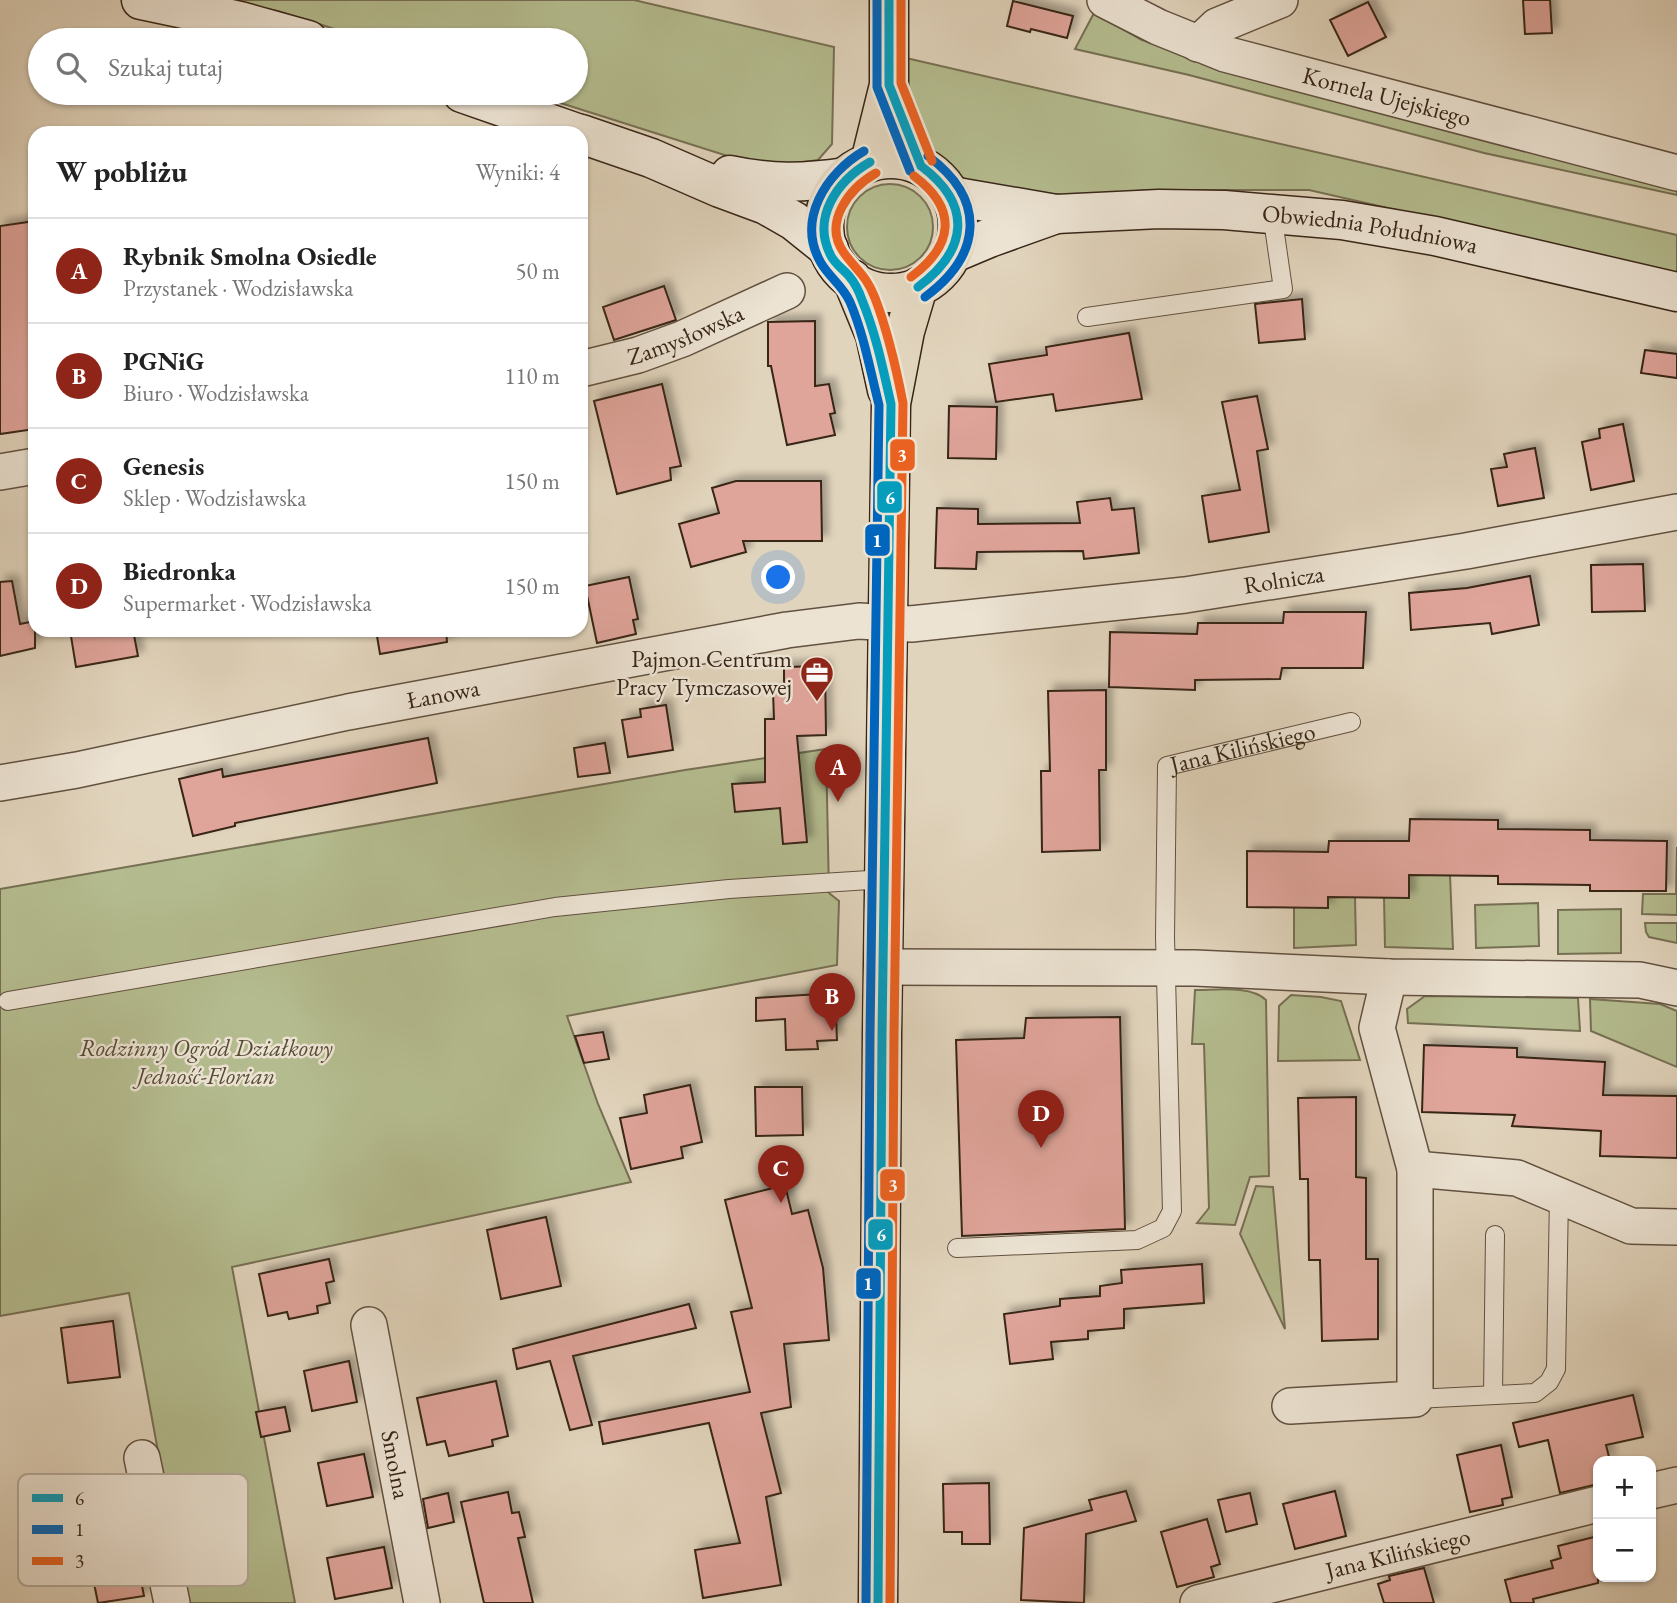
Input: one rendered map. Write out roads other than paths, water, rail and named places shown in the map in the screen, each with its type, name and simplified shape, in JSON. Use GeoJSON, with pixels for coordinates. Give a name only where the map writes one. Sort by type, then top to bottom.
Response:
{"type":"FeatureCollection","features":[{"type":"Feature","properties":{"kind":"main road"},"geometry":{"type":"LineString","coordinates":[[141,0],[264,28]]}},
{"type":"Feature","properties":{"kind":"main road"},"geometry":{"type":"LineString","coordinates":[[652,158],[769,182],[803,183],[858,169],[897,159],[921,166],[939,179],[951,196],[958,226],[951,254],[936,274],[918,287],[899,292],[882,292],[852,279],[837,265],[829,249],[824,228],[827,207],[836,187],[858,169],[889,85],[890,0]]}},
{"type":"Feature","properties":{"kind":"main road"},"geometry":{"type":"LineString","coordinates":[[889,85],[921,166]]}},
{"type":"Feature","properties":{"kind":"main road"},"geometry":{"type":"LineString","coordinates":[[496,105],[556,126]]}},
{"type":"Feature","properties":{"kind":"main road"},"geometry":{"type":"LineString","coordinates":[[588,137],[652,158],[787,216],[829,249]]}},
{"type":"Feature","properties":{"kind":"main road","name":"Obwiednia Południowa"},"geometry":{"type":"LineString","coordinates":[[951,196],[1056,214],[1159,209],[1272,213],[1342,220],[1424,234],[1677,292]]}},
{"type":"Feature","properties":{"kind":"main road","name":"Obwiednia Południowa"},"geometry":{"type":"LineString","coordinates":[[951,254],[989,237],[1056,214]]}},
{"type":"Feature","properties":{"kind":"main road"},"geometry":{"type":"LineString","coordinates":[[852,279],[873,328],[891,404]]}},
{"type":"Feature","properties":{"kind":"main road"},"geometry":{"type":"LineString","coordinates":[[878,1603],[891,404],[905,331],[918,287]]}},
{"type":"Feature","properties":{"kind":"street","name":"Kornela Ujejskiego"},"geometry":{"type":"LineString","coordinates":[[1105,0],[1198,44],[1322,81],[1677,173]]}},
{"type":"Feature","properties":{"kind":"street"},"geometry":{"type":"LineString","coordinates":[[1198,44],[1217,26],[1280,0]]}},
{"type":"Feature","properties":{"kind":"street","name":"Zamysłowska"},"geometry":{"type":"LineString","coordinates":[[588,367],[638,355],[682,340],[788,291]]}},
{"type":"Feature","properties":{"kind":"street"},"geometry":{"type":"LineString","coordinates":[[0,472],[28,467]]}},
{"type":"Feature","properties":{"kind":"street","name":"Rolnicza"},"geometry":{"type":"LineString","coordinates":[[887,622],[911,624],[1185,595],[1466,551],[1677,512]]}},
{"type":"Feature","properties":{"kind":"street","name":"Łanowa"},"geometry":{"type":"LineString","coordinates":[[0,783],[77,770],[348,712],[683,648],[814,625],[859,621],[887,622]]}},
{"type":"Feature","properties":{"kind":"street"},"geometry":{"type":"LineString","coordinates":[[884,967],[1166,968],[1389,977],[1640,980],[1677,988]]}},
{"type":"Feature","properties":{"kind":"street"},"geometry":{"type":"LineString","coordinates":[[1290,1406],[1415,1399],[1415,1169],[1377,1028],[1389,977]]}},
{"type":"Feature","properties":{"kind":"street"},"geometry":{"type":"LineString","coordinates":[[1415,1169],[1517,1178],[1631,1226],[1677,1227]]}},
{"type":"Feature","properties":{"kind":"street","name":"Smolna"},"geometry":{"type":"LineString","coordinates":[[369,1325],[422,1603]]}},
{"type":"Feature","properties":{"kind":"street"},"geometry":{"type":"LineString","coordinates":[[142,1458],[145,1474]]}},
{"type":"Feature","properties":{"kind":"street"},"geometry":{"type":"LineString","coordinates":[[1656,1490],[1677,1485]]}},
{"type":"Feature","properties":{"kind":"street","name":"Jana Kilińskiego"},"geometry":{"type":"LineString","coordinates":[[1198,1603],[1593,1505]]}},
{"type":"Feature","properties":{"kind":"lane"},"geometry":{"type":"LineString","coordinates":[[1087,317],[1283,289],[1272,213]]}},
{"type":"Feature","properties":{"kind":"lane","name":"Jana Kilińskiego"},"geometry":{"type":"LineString","coordinates":[[1166,968],[1167,766],[1351,722]]}},
{"type":"Feature","properties":{"kind":"lane"},"geometry":{"type":"LineString","coordinates":[[8,1001],[555,907],[729,889],[885,879]]}},
{"type":"Feature","properties":{"kind":"lane"},"geometry":{"type":"LineString","coordinates":[[957,1248],[1137,1240],[1163,1228],[1172,1211],[1166,968]]}},
{"type":"Feature","properties":{"kind":"lane"},"geometry":{"type":"LineString","coordinates":[[1415,1399],[1535,1393],[1549,1382],[1556,1369],[1559,1196]]}},
{"type":"Feature","properties":{"kind":"lane"},"geometry":{"type":"LineString","coordinates":[[1493,1395],[1494,1235]]}},
{"type":"Feature","properties":{"kind":"place","name":"Pajmon Centrum Pracy Tymczasowej"},"geometry":{"type":"Point","coordinates":[817,703]}},
{"type":"Feature","properties":{"kind":"place","name":"Rybnik Smolna Osiedle"},"geometry":{"type":"Point","coordinates":[838,802]}},
{"type":"Feature","properties":{"kind":"place","name":"PGNiG"},"geometry":{"type":"Point","coordinates":[832,1031]}},
{"type":"Feature","properties":{"kind":"place","name":"Biedronka"},"geometry":{"type":"Point","coordinates":[1041,1148]}},
{"type":"Feature","properties":{"kind":"place","name":"Genesis"},"geometry":{"type":"Point","coordinates":[781,1203]}},
{"type":"Feature","properties":{"kind":"park label","name":"Rodzinny Ogród Działkowy Jedność-Florian"},"geometry":{"type":"Point","coordinates":[206,1062]}}]}
